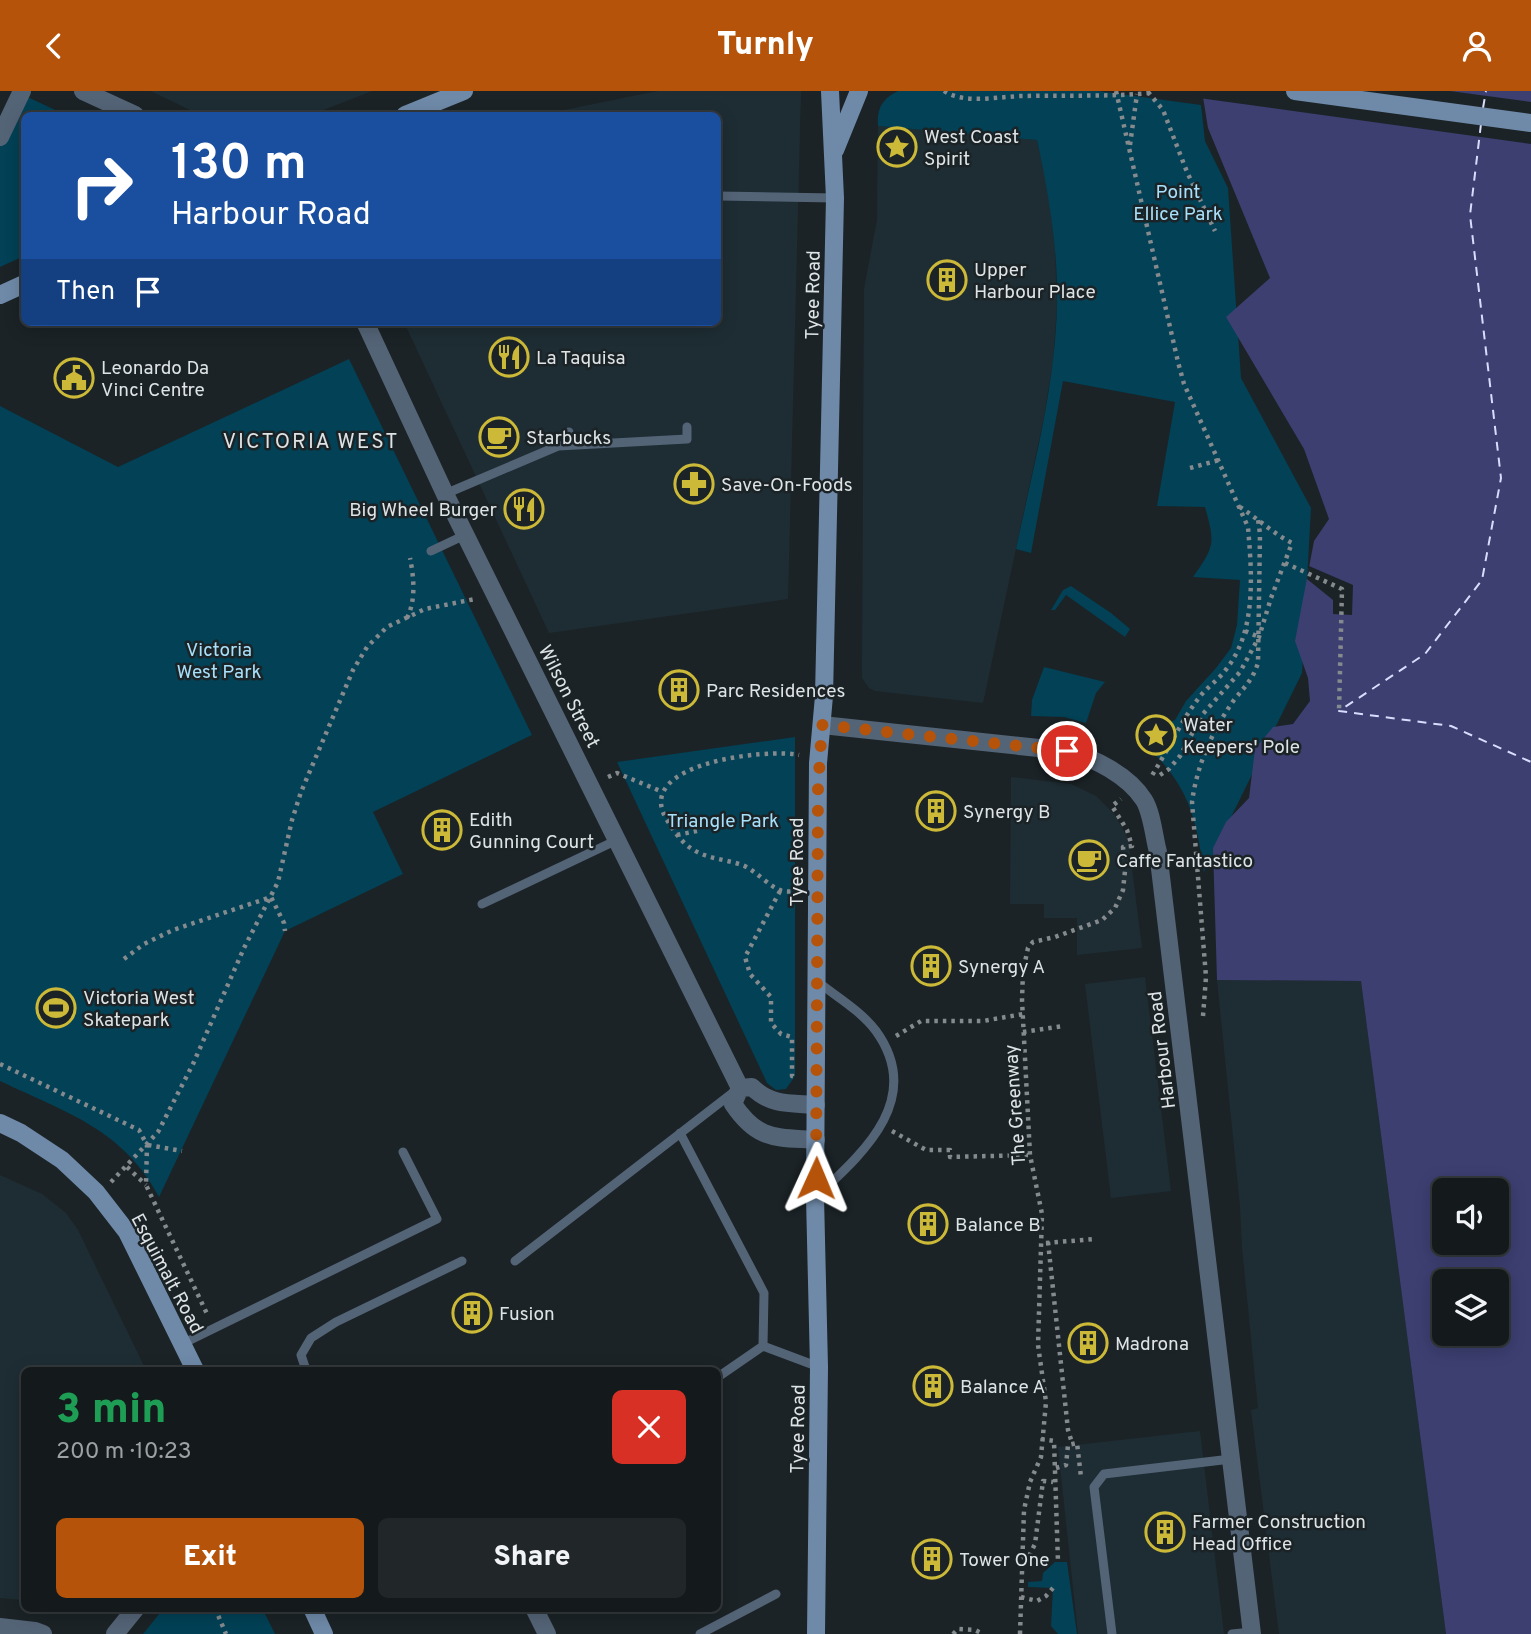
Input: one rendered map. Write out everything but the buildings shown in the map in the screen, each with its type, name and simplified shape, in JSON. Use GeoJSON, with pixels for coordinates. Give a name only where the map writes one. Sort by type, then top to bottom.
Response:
{"type":"FeatureCollection","features":[{"type":"Feature","properties":{"kind":"street"},"geometry":{"type":"LineString","coordinates":[[0,137],[22,91]]}},
{"type":"Feature","properties":{"kind":"street"},"geometry":{"type":"LineString","coordinates":[[83,91],[128,112]]}},
{"type":"Feature","properties":{"kind":"street"},"geometry":{"type":"LineString","coordinates":[[412,112],[464,91]]}},
{"type":"Feature","properties":{"kind":"street","name":"Tyee Road"},"geometry":{"type":"LineString","coordinates":[[816,1634],[819,1367],[816,1198],[818,763],[824,696],[835,198],[830,91]]}},
{"type":"Feature","properties":{"kind":"street"},"geometry":{"type":"LineString","coordinates":[[833,153],[859,91]]}},
{"type":"Feature","properties":{"kind":"street"},"geometry":{"type":"LineString","coordinates":[[1295,91],[1531,123]]}},
{"type":"Feature","properties":{"kind":"street"},"geometry":{"type":"LineString","coordinates":[[0,295],[21,284]]}},
{"type":"Feature","properties":{"kind":"street","name":"Wilson Street"},"geometry":{"type":"LineString","coordinates":[[367,326],[445,495],[740,1088],[733,1104],[756,1131],[776,1137],[816,1140]]}},
{"type":"Feature","properties":{"kind":"street","name":"Harbour Road"},"geometry":{"type":"LineString","coordinates":[[822,725],[1067,751],[1105,765],[1135,789],[1145,802],[1158,852],[1252,1633]]}},
{"type":"Feature","properties":{"kind":"street"},"geometry":{"type":"LineString","coordinates":[[740,1088],[752,1087],[763,1098],[777,1102],[816,1105]]}},
{"type":"Feature","properties":{"kind":"street","name":"Esquimalt Road"},"geometry":{"type":"LineString","coordinates":[[0,1123],[21,1133],[62,1160],[96,1192],[127,1232],[194,1367]]}},
{"type":"Feature","properties":{"kind":"street"},"geometry":{"type":"LineString","coordinates":[[115,1634],[133,1612]]}},
{"type":"Feature","properties":{"kind":"street"},"geometry":{"type":"LineString","coordinates":[[314,1612],[324,1634]]}},
{"type":"Feature","properties":{"kind":"street"},"geometry":{"type":"LineString","coordinates":[[536,1612],[547,1634]]}},
{"type":"Feature","properties":{"kind":"street"},"geometry":{"type":"LineString","coordinates":[[0,1627],[43,1634]]}},
{"type":"Feature","properties":{"kind":"lane"},"geometry":{"type":"LineString","coordinates":[[721,196],[835,198]]}},
{"type":"Feature","properties":{"kind":"lane"},"geometry":{"type":"LineString","coordinates":[[445,495],[558,446],[687,439],[687,427]]}},
{"type":"Feature","properties":{"kind":"lane"},"geometry":{"type":"LineString","coordinates":[[628,431],[628,442]]}},
{"type":"Feature","properties":{"kind":"lane"},"geometry":{"type":"LineString","coordinates":[[569,432],[569,445]]}},
{"type":"Feature","properties":{"kind":"lane"},"geometry":{"type":"LineString","coordinates":[[431,551],[465,535]]}},
{"type":"Feature","properties":{"kind":"lane"},"geometry":{"type":"LineString","coordinates":[[482,904],[617,839]]}},
{"type":"Feature","properties":{"kind":"lane"},"geometry":{"type":"LineString","coordinates":[[816,1198],[853,1162],[882,1125],[892,1097],[893,1082],[883,1044],[866,1020],[817,981]]}},
{"type":"Feature","properties":{"kind":"lane"},"geometry":{"type":"LineString","coordinates":[[515,1262],[740,1088]]}},
{"type":"Feature","properties":{"kind":"lane"},"geometry":{"type":"LineString","coordinates":[[680,1133],[764,1293],[763,1346]]}},
{"type":"Feature","properties":{"kind":"lane"},"geometry":{"type":"LineString","coordinates":[[182,1344],[437,1219],[402,1152]]}},
{"type":"Feature","properties":{"kind":"lane"},"geometry":{"type":"LineString","coordinates":[[305,1367],[301,1355],[311,1338],[336,1322],[462,1261]]}},
{"type":"Feature","properties":{"kind":"lane"},"geometry":{"type":"LineString","coordinates":[[763,1346],[819,1367]]}},
{"type":"Feature","properties":{"kind":"lane"},"geometry":{"type":"LineString","coordinates":[[721,1375],[763,1346]]}},
{"type":"Feature","properties":{"kind":"lane"},"geometry":{"type":"LineString","coordinates":[[1112,1634],[1094,1487],[1104,1474],[1231,1459]]}},
{"type":"Feature","properties":{"kind":"lane"},"geometry":{"type":"LineString","coordinates":[[700,1634],[776,1594]]}},
{"type":"Feature","properties":{"kind":"lane"},"geometry":{"type":"LineString","coordinates":[[1232,1634],[1252,1633]]}},
{"type":"Feature","properties":{"kind":"path"},"geometry":{"type":"LineString","coordinates":[[944,91],[954,96],[995,100],[1021,96],[1148,92],[1163,110],[1187,172],[1215,231]]}},
{"type":"Feature","properties":{"kind":"path"},"geometry":{"type":"LineString","coordinates":[[1116,93],[1184,384],[1240,507],[1248,527],[1250,545],[1249,618],[1245,631],[1224,672],[1199,697],[1150,778]]}},
{"type":"Feature","properties":{"kind":"path"},"geometry":{"type":"LineString","coordinates":[[1129,150],[1137,94]]}},
{"type":"Feature","properties":{"kind":"path"},"geometry":{"type":"LineString","coordinates":[[1190,468],[1219,460]]}},
{"type":"Feature","properties":{"kind":"path"},"geometry":{"type":"LineString","coordinates":[[1160,775],[1180,756],[1202,715],[1240,673],[1259,637],[1292,543],[1278,537],[1240,507]]}},
{"type":"Feature","properties":{"kind":"path"},"geometry":{"type":"LineString","coordinates":[[1203,1016],[1206,977],[1192,802],[1195,776],[1205,751],[1235,700],[1252,681],[1258,663],[1258,519]]}},
{"type":"Feature","properties":{"kind":"path"},"geometry":{"type":"LineString","coordinates":[[407,618],[412,601],[413,576],[410,558]]}},
{"type":"Feature","properties":{"kind":"path"},"geometry":{"type":"LineString","coordinates":[[1284,563],[1342,589],[1339,711]]}},
{"type":"Feature","properties":{"kind":"path"},"geometry":{"type":"LineString","coordinates":[[214,1329],[146,1185],[127,1167],[158,1132],[193,1064],[278,882],[301,792],[354,670],[367,647],[387,627],[425,610],[475,599]]}},
{"type":"Feature","properties":{"kind":"path"},"geometry":{"type":"LineString","coordinates":[[1245,631],[1259,637]]}},
{"type":"Feature","properties":{"kind":"path"},"geometry":{"type":"LineString","coordinates":[[817,892],[780,891],[746,866],[693,850],[677,835],[665,817],[661,804],[663,792],[673,780],[691,768],[708,762],[755,754],[799,754],[800,766],[818,763]]}},
{"type":"Feature","properties":{"kind":"path"},"geometry":{"type":"LineString","coordinates":[[590,783],[617,773],[663,792]]}},
{"type":"Feature","properties":{"kind":"path","name":"The Greenway"},"geometry":{"type":"LineString","coordinates":[[1020,1634],[1024,1510],[1030,1482],[1041,1457],[1046,1402],[1038,1345],[1045,1243],[1041,1204],[1030,1156],[1020,1014],[1023,971],[1028,948],[1033,942],[1102,920],[1115,908],[1123,890],[1123,847],[1132,846],[1127,830],[1112,806],[1116,803]]}},
{"type":"Feature","properties":{"kind":"path"},"geometry":{"type":"LineString","coordinates":[[677,835],[697,831]]}},
{"type":"Feature","properties":{"kind":"path"},"geometry":{"type":"LineString","coordinates":[[780,891],[748,949],[746,965],[750,974],[771,997],[771,1023],[775,1030],[792,1037],[792,1076],[817,1078]]}},
{"type":"Feature","properties":{"kind":"path"},"geometry":{"type":"LineString","coordinates":[[271,897],[284,923],[285,931]]}},
{"type":"Feature","properties":{"kind":"path"},"geometry":{"type":"LineString","coordinates":[[124,959],[144,944],[173,930],[271,897]]}},
{"type":"Feature","properties":{"kind":"path"},"geometry":{"type":"LineString","coordinates":[[883,1044],[921,1021],[983,1021],[1020,1014]]}},
{"type":"Feature","properties":{"kind":"path"},"geometry":{"type":"LineString","coordinates":[[1023,1032],[1064,1026]]}},
{"type":"Feature","properties":{"kind":"path"},"geometry":{"type":"LineString","coordinates":[[0,1064],[139,1130],[147,1145],[146,1185]]}},
{"type":"Feature","properties":{"kind":"path"},"geometry":{"type":"LineString","coordinates":[[882,1125],[926,1150],[950,1150],[950,1157],[1030,1156]]}},
{"type":"Feature","properties":{"kind":"path"},"geometry":{"type":"LineString","coordinates":[[147,1145],[182,1151]]}},
{"type":"Feature","properties":{"kind":"path"},"geometry":{"type":"LineString","coordinates":[[1072,1443],[1068,1430],[1045,1243],[1094,1239]]}},
{"type":"Feature","properties":{"kind":"path"},"geometry":{"type":"LineString","coordinates":[[1041,1439],[1054,1441],[1058,1562]]}},
{"type":"Feature","properties":{"kind":"path"},"geometry":{"type":"LineString","coordinates":[[1056,1468],[1066,1465],[1066,1450],[1072,1443]]}},
{"type":"Feature","properties":{"kind":"path"},"geometry":{"type":"LineString","coordinates":[[1072,1443],[1077,1443],[1080,1477],[1085,1477],[1088,1469]]}},
{"type":"Feature","properties":{"kind":"path"},"geometry":{"type":"LineString","coordinates":[[1022,1557],[1028,1557],[1035,1544],[1044,1481],[1054,1482]]}},
{"type":"Feature","properties":{"kind":"path"},"geometry":{"type":"LineString","coordinates":[[1021,1597],[1037,1601],[1053,1588]]}},
{"type":"Feature","properties":{"kind":"path"},"geometry":{"type":"LineString","coordinates":[[217,1612],[226,1634]]}},
{"type":"Feature","properties":{"kind":"path"},"geometry":{"type":"LineString","coordinates":[[953,1634],[958,1629],[975,1630],[983,1634]]}},
{"type":"Feature","properties":{"kind":"shaded area"},"geometry":{"type":"Polygon","coordinates":[[[151,91],[372,91],[319,112],[194,112],[151,91]]]}},
{"type":"Feature","properties":{"kind":"shaded area"},"geometry":{"type":"Polygon","coordinates":[[[658,91],[801,91],[788,599],[549,633],[406,326],[721,326],[721,112],[554,112],[658,91]]]}},
{"type":"Feature","properties":{"kind":"shaded area"},"geometry":{"type":"Polygon","coordinates":[[[1202,91],[1531,91],[1531,1634],[1446,1634],[1361,981],[1217,980],[1213,848],[1226,822],[1249,798],[1255,749],[1273,727],[1293,724],[1310,701],[1308,678],[1295,641],[1314,541],[1329,519],[1304,449],[1226,317],[1270,278],[1208,128],[1202,91]]]}},
{"type":"Feature","properties":{"kind":"shaded area"},"geometry":{"type":"Polygon","coordinates":[[[878,126],[1037,140],[1049,194],[1057,306],[1053,361],[1044,417],[983,703],[875,691],[869,688],[862,678],[864,289],[877,220],[878,126]]]}},
{"type":"Feature","properties":{"kind":"shaded area"},"geometry":{"type":"Polygon","coordinates":[[[1011,777],[1071,784],[1096,796],[1115,815],[1128,839],[1142,948],[1077,955],[1077,918],[1044,918],[1044,904],[1010,904],[1011,777]]]}},
{"type":"Feature","properties":{"kind":"shaded area"},"geometry":{"type":"Polygon","coordinates":[[[1145,977],[1171,1191],[1111,1198],[1085,984],[1145,977]]]}},
{"type":"Feature","properties":{"kind":"shaded area"},"geometry":{"type":"Polygon","coordinates":[[[1217,980],[1361,981],[1446,1634],[1279,1634],[1251,1410],[1258,1408],[1217,980]]]}},
{"type":"Feature","properties":{"kind":"shaded area"},"geometry":{"type":"Polygon","coordinates":[[[0,1175],[42,1194],[66,1213],[78,1230],[145,1367],[21,1367],[21,1600],[0,1598],[0,1175]]]}},
{"type":"Feature","properties":{"kind":"shaded area"},"geometry":{"type":"Polygon","coordinates":[[[1200,1431],[1224,1634],[1078,1634],[1058,1447],[1200,1431]]]}},
{"type":"Feature","properties":{"kind":"green space","name":"Point Ellice Park"},"geometry":{"type":"Polygon","coordinates":[[[898,91],[1098,91],[1201,105],[1205,141],[1228,188],[1241,378],[1311,508],[1302,673],[1204,872],[1196,829],[1185,796],[1166,767],[1136,735],[1175,720],[1186,701],[1231,648],[1237,625],[1240,580],[1193,577],[1206,558],[1211,544],[1205,507],[1157,506],[1175,402],[1063,381],[1031,553],[1016,549],[1048,398],[1057,305],[1052,222],[1037,140],[878,126],[878,114],[882,105],[898,91]]]}},
{"type":"Feature","properties":{"kind":"green space"},"geometry":{"type":"Polygon","coordinates":[[[21,94],[60,112],[21,112],[21,257],[0,267],[0,136],[21,94]]]}},
{"type":"Feature","properties":{"kind":"green space","name":"Victoria West Park"},"geometry":{"type":"Polygon","coordinates":[[[349,359],[532,735],[373,812],[403,874],[285,931],[159,1197],[128,1155],[110,1139],[69,1113],[0,1081],[0,406],[118,467],[349,359]]]}},
{"type":"Feature","properties":{"kind":"green space"},"geometry":{"type":"Polygon","coordinates":[[[1071,586],[1130,629],[1125,637],[1066,595],[1055,610],[1051,610],[1063,590],[1071,586]]]}},
{"type":"Feature","properties":{"kind":"green space"},"geometry":{"type":"Polygon","coordinates":[[[1044,667],[1105,682],[1096,693],[1086,723],[1064,717],[1031,716],[1032,700],[1044,667]]]}},
{"type":"Feature","properties":{"kind":"green space","name":"Triangle Park"},"geometry":{"type":"Polygon","coordinates":[[[795,737],[795,1076],[786,1089],[776,1090],[767,1083],[617,762],[795,737]]]}},
{"type":"Feature","properties":{"kind":"green space"},"geometry":{"type":"Polygon","coordinates":[[[1055,1562],[1067,1562],[1077,1634],[1058,1634],[1051,1626],[1053,1588],[1028,1587],[1028,1582],[1042,1581],[1043,1573],[1055,1562]]]}},
{"type":"Feature","properties":{"kind":"green space"},"geometry":{"type":"Polygon","coordinates":[[[161,1612],[264,1612],[275,1634],[143,1634],[161,1612]]]}},
{"type":"Feature","properties":{"kind":"pier"},"geometry":{"type":"Polygon","coordinates":[[[1198,91],[1450,91],[1531,102],[1531,144],[1199,98],[1198,91]]]}},
{"type":"Feature","properties":{"kind":"pier"},"geometry":{"type":"Polygon","coordinates":[[[1309,566],[1353,585],[1352,615],[1333,614],[1333,600],[1307,579],[1309,566]]]}},
{"type":"Feature","properties":{"kind":"ferry route"},"geometry":{"type":"LineString","coordinates":[[1483,108],[1486,91]]}},
{"type":"Feature","properties":{"kind":"ferry route"},"geometry":{"type":"LineString","coordinates":[[1481,124],[1470,215],[1501,478],[1482,580],[1425,654],[1339,711],[1451,726],[1531,762]]}},
{"type":"Feature","properties":{"kind":"place","name":"West Coast Spirit"},"geometry":{"type":"Point","coordinates":[897,147]}},
{"type":"Feature","properties":{"kind":"place","name":"Upper Harbour Place"},"geometry":{"type":"Point","coordinates":[947,280]}},
{"type":"Feature","properties":{"kind":"place","name":"La Taquisa"},"geometry":{"type":"Point","coordinates":[509,357]}},
{"type":"Feature","properties":{"kind":"place","name":"Leonardo Da Vinci Centre"},"geometry":{"type":"Point","coordinates":[74,378]}},
{"type":"Feature","properties":{"kind":"place","name":"Starbucks"},"geometry":{"type":"Point","coordinates":[499,437]}},
{"type":"Feature","properties":{"kind":"place","name":"Save-On-Foods"},"geometry":{"type":"Point","coordinates":[694,484]}},
{"type":"Feature","properties":{"kind":"place","name":"Big Wheel Burger"},"geometry":{"type":"Point","coordinates":[524,509]}},
{"type":"Feature","properties":{"kind":"place","name":"Parc Residences"},"geometry":{"type":"Point","coordinates":[679,690]}},
{"type":"Feature","properties":{"kind":"place","name":"Water Keepers' Pole"},"geometry":{"type":"Point","coordinates":[1156,735]}},
{"type":"Feature","properties":{"kind":"place","name":"Synergy B"},"geometry":{"type":"Point","coordinates":[936,811]}},
{"type":"Feature","properties":{"kind":"place","name":"Edith Gunning Court"},"geometry":{"type":"Point","coordinates":[442,830]}},
{"type":"Feature","properties":{"kind":"place","name":"Caffe Fantastico"},"geometry":{"type":"Point","coordinates":[1089,860]}},
{"type":"Feature","properties":{"kind":"place","name":"Synergy A"},"geometry":{"type":"Point","coordinates":[931,966]}},
{"type":"Feature","properties":{"kind":"place","name":"Victoria West Skatepark"},"geometry":{"type":"Point","coordinates":[56,1008]}},
{"type":"Feature","properties":{"kind":"place","name":"Balance B"},"geometry":{"type":"Point","coordinates":[928,1224]}},
{"type":"Feature","properties":{"kind":"place","name":"Fusion"},"geometry":{"type":"Point","coordinates":[472,1313]}},
{"type":"Feature","properties":{"kind":"place","name":"Madrona"},"geometry":{"type":"Point","coordinates":[1088,1343]}},
{"type":"Feature","properties":{"kind":"place","name":"Balance A"},"geometry":{"type":"Point","coordinates":[933,1386]}},
{"type":"Feature","properties":{"kind":"place","name":"Farmer Construction Head Office"},"geometry":{"type":"Point","coordinates":[1165,1532]}},
{"type":"Feature","properties":{"kind":"place","name":"Tower One"},"geometry":{"type":"Point","coordinates":[932,1559]}},
{"type":"Feature","properties":{"kind":"district","name":"VICTORIA WEST"},"geometry":{"type":"Point","coordinates":[311,441]}},
{"type":"Feature","properties":{"kind":"route"},"geometry":{"type":"LineString","coordinates":[[816,1178],[818,763],[822,725],[1067,751]]}}]}
